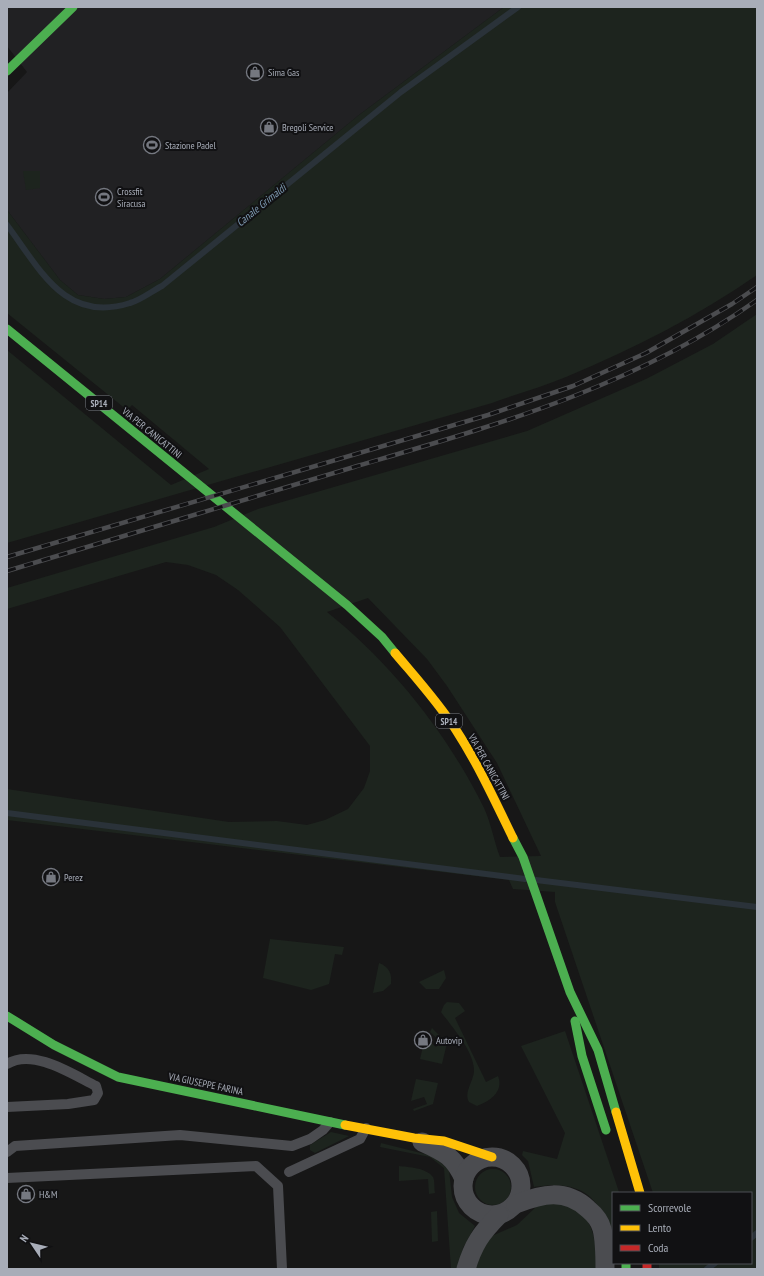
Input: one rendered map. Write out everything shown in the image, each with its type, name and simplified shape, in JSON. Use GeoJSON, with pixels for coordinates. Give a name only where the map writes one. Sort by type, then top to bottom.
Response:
{"type":"FeatureCollection","features":[{"type":"Feature","properties":{"kind":"main road"},"geometry":{"type":"LineString","coordinates":[[7,71],[72,7]]}},
{"type":"Feature","properties":{"kind":"main road","name":"VIA PER CANICATTINI"},"geometry":{"type":"LineString","coordinates":[[7,329],[347,605],[382,637],[430,694],[456,730],[481,772],[523,857],[570,992]]}},
{"type":"Feature","properties":{"kind":"main road"},"geometry":{"type":"LineString","coordinates":[[570,992],[582,1056],[609,1138]]}},
{"type":"Feature","properties":{"kind":"main road"},"geometry":{"type":"LineString","coordinates":[[570,992],[598,1050],[640,1192]]}},
{"type":"Feature","properties":{"kind":"main road","name":"VIA GIUSEPPE FARINA"},"geometry":{"type":"LineString","coordinates":[[7,1016],[54,1045],[118,1077],[330,1122],[414,1138],[444,1141],[492,1157]]}},
{"type":"Feature","properties":{"kind":"street"},"geometry":{"type":"LineString","coordinates":[[414,1138],[443,1151],[453,1158],[464,1179]]}},
{"type":"Feature","properties":{"kind":"street"},"geometry":{"type":"LineString","coordinates":[[516,1204],[521,1192],[521,1178],[517,1170],[510,1163],[502,1158],[483,1158],[474,1163],[468,1170],[464,1179],[463,1189],[465,1198],[471,1207],[479,1213],[489,1216],[498,1215],[508,1211],[516,1204],[534,1197],[548,1195],[567,1196],[580,1202],[594,1214],[602,1228],[605,1269]]}},
{"type":"Feature","properties":{"kind":"street"},"geometry":{"type":"LineString","coordinates":[[466,1269],[471,1252],[480,1235],[498,1215]]}},
{"type":"Feature","properties":{"kind":"lane"},"geometry":{"type":"LineString","coordinates":[[45,1060],[54,1045]]}},
{"type":"Feature","properties":{"kind":"lane"},"geometry":{"type":"LineString","coordinates":[[7,1064],[14,1060],[45,1060],[96,1086],[98,1092],[94,1100],[68,1104],[7,1107]]}},
{"type":"Feature","properties":{"kind":"lane"},"geometry":{"type":"LineString","coordinates":[[7,1152],[15,1146],[180,1134],[292,1146],[310,1139],[323,1130],[330,1122]]}},
{"type":"Feature","properties":{"kind":"lane"},"geometry":{"type":"LineString","coordinates":[[289,1172],[360,1139],[366,1128]]}},
{"type":"Feature","properties":{"kind":"lane"},"geometry":{"type":"LineString","coordinates":[[7,1178],[256,1166],[278,1186],[282,1269]]}},
{"type":"Feature","properties":{"kind":"shaded area"},"geometry":{"type":"Polygon","coordinates":[[[7,7],[504,7],[359,115],[160,279],[126,297],[104,299],[78,295],[60,280],[7,210],[7,93],[27,72],[7,46],[7,7]]]}},
{"type":"Feature","properties":{"kind":"shaded area"},"geometry":{"type":"Polygon","coordinates":[[[504,7],[757,7],[757,275],[712,304],[664,331],[616,355],[548,384],[492,403],[7,543],[7,350],[171,485],[209,469],[132,405],[127,410],[7,313],[7,210],[60,280],[78,295],[104,299],[126,297],[160,279],[359,115],[504,7]]]}},
{"type":"Feature","properties":{"kind":"shaded area"},"geometry":{"type":"Polygon","coordinates":[[[23,171],[40,171],[40,188],[26,190],[23,171]]]}},
{"type":"Feature","properties":{"kind":"shaded area"},"geometry":{"type":"Polygon","coordinates":[[[757,314],[757,1269],[659,1269],[659,1264],[752,1264],[752,1192],[653,1192],[555,902],[555,892],[513,889],[509,880],[7,820],[7,789],[229,822],[277,821],[307,825],[325,820],[348,809],[364,788],[370,771],[370,746],[280,627],[238,590],[216,575],[188,565],[166,562],[7,609],[7,588],[214,527],[258,509],[527,431],[646,379],[713,344],[757,314]],[[368,598],[327,612],[374,654],[416,701],[435,727],[453,753],[484,808],[500,857],[541,856],[497,763],[447,686],[427,659],[368,598]]]}},
{"type":"Feature","properties":{"kind":"shaded area"},"geometry":{"type":"Polygon","coordinates":[[[270,939],[344,947],[342,955],[335,954],[329,984],[311,990],[263,978],[270,939]]]}},
{"type":"Feature","properties":{"kind":"shaded area"},"geometry":{"type":"Polygon","coordinates":[[[379,963],[385,966],[389,971],[391,984],[383,991],[373,993],[379,963]]]}},
{"type":"Feature","properties":{"kind":"shaded area"},"geometry":{"type":"Polygon","coordinates":[[[444,970],[446,978],[439,989],[426,989],[419,982],[444,970]]]}},
{"type":"Feature","properties":{"kind":"shaded area"},"geometry":{"type":"Polygon","coordinates":[[[447,1002],[459,1003],[465,1011],[455,1018],[486,1082],[498,1076],[499,1087],[495,1095],[491,1099],[477,1106],[469,1102],[467,1094],[474,1073],[473,1062],[470,1054],[441,1012],[447,1002]]]}},
{"type":"Feature","properties":{"kind":"shaded area"},"geometry":{"type":"Polygon","coordinates":[[[432,1028],[447,1043],[442,1064],[420,1059],[425,1038],[436,1047],[441,1042],[430,1032],[432,1028]]]}},
{"type":"Feature","properties":{"kind":"shaded area"},"geometry":{"type":"Polygon","coordinates":[[[565,1031],[619,1192],[612,1192],[612,1236],[602,1211],[595,1201],[586,1194],[565,1186],[551,1185],[534,1187],[528,1161],[522,1155],[523,1151],[557,1159],[565,1133],[521,1046],[565,1031]]]}},
{"type":"Feature","properties":{"kind":"shaded area"},"geometry":{"type":"Polygon","coordinates":[[[416,1079],[438,1083],[433,1104],[414,1111],[413,1109],[427,1104],[424,1097],[411,1101],[416,1079]]]}},
{"type":"Feature","properties":{"kind":"shaded area"},"geometry":{"type":"Polygon","coordinates":[[[331,1132],[349,1136],[315,1153],[310,1150],[310,1145],[331,1132]]]}},
{"type":"Feature","properties":{"kind":"shaded area"},"geometry":{"type":"Polygon","coordinates":[[[381,1143],[433,1156],[449,1170],[452,1197],[459,1213],[475,1226],[463,1248],[458,1269],[451,1269],[444,1168],[430,1157],[380,1147],[381,1143]]]}},
{"type":"Feature","properties":{"kind":"shaded area"},"geometry":{"type":"Polygon","coordinates":[[[399,1166],[417,1168],[430,1174],[434,1179],[435,1193],[429,1194],[428,1179],[399,1181],[399,1166]]]}},
{"type":"Feature","properties":{"kind":"shaded area"},"geometry":{"type":"Polygon","coordinates":[[[497,1169],[506,1174],[510,1180],[510,1194],[506,1200],[497,1205],[489,1205],[480,1200],[476,1194],[475,1183],[480,1174],[486,1170],[497,1169]]]}},
{"type":"Feature","properties":{"kind":"shaded area"},"geometry":{"type":"Polygon","coordinates":[[[542,1204],[564,1204],[575,1208],[582,1214],[592,1230],[598,1269],[475,1269],[485,1243],[494,1235],[517,1225],[537,1206],[542,1204]]]}},
{"type":"Feature","properties":{"kind":"shaded area"},"geometry":{"type":"Polygon","coordinates":[[[437,1211],[438,1241],[432,1242],[431,1212],[437,1211]]]}},
{"type":"Feature","properties":{"kind":"waterway","name":"Canale Grimaldi"},"geometry":{"type":"LineString","coordinates":[[7,225],[43,275],[56,288],[71,299],[88,306],[107,307],[134,302],[162,286],[401,92],[518,7]]}},
{"type":"Feature","properties":{"kind":"waterway"},"geometry":{"type":"LineString","coordinates":[[7,813],[525,879]]}},
{"type":"Feature","properties":{"kind":"waterway"},"geometry":{"type":"LineString","coordinates":[[536,880],[757,907]]}},
{"type":"Feature","properties":{"kind":"waterway"},"geometry":{"type":"LineString","coordinates":[[752,1237],[757,1233]]}},
{"type":"Feature","properties":{"kind":"waterway"},"geometry":{"type":"LineString","coordinates":[[707,1269],[714,1264]]}},
{"type":"Feature","properties":{"kind":"railway"},"geometry":{"type":"LineString","coordinates":[[7,557],[488,415],[573,386],[646,353],[732,304],[757,287]]}},
{"type":"Feature","properties":{"kind":"railway"},"geometry":{"type":"LineString","coordinates":[[7,571],[511,419],[613,380],[662,357],[710,330],[757,300]]}},
{"type":"Feature","properties":{"kind":"traffic: fast"},"geometry":{"type":"LineString","coordinates":[[7,71],[73,7]]}},
{"type":"Feature","properties":{"kind":"traffic: fast"},"geometry":{"type":"LineString","coordinates":[[7,329],[347,605],[382,637],[395,653]]}},
{"type":"Feature","properties":{"kind":"traffic: fast"},"geometry":{"type":"LineString","coordinates":[[513,838],[523,857],[570,992],[598,1050],[616,1112]]}},
{"type":"Feature","properties":{"kind":"traffic: fast"},"geometry":{"type":"LineString","coordinates":[[7,1016],[54,1045],[118,1077],[345,1125]]}},
{"type":"Feature","properties":{"kind":"traffic: fast"},"geometry":{"type":"LineString","coordinates":[[575,1021],[582,1056],[606,1130]]}},
{"type":"Feature","properties":{"kind":"traffic: fast"},"geometry":{"type":"LineString","coordinates":[[626,1264],[626,1269]]}},
{"type":"Feature","properties":{"kind":"traffic: slow"},"geometry":{"type":"LineString","coordinates":[[395,653],[434,700],[456,730],[479,769],[513,838]]}},
{"type":"Feature","properties":{"kind":"traffic: slow"},"geometry":{"type":"LineString","coordinates":[[616,1112],[640,1192]]}},
{"type":"Feature","properties":{"kind":"traffic: slow"},"geometry":{"type":"LineString","coordinates":[[345,1125],[414,1138],[444,1141],[492,1157]]}},
{"type":"Feature","properties":{"kind":"traffic: jam"},"geometry":{"type":"LineString","coordinates":[[647,1264],[647,1269]]}},
{"type":"Feature","properties":{"kind":"place","name":"Sima Gas"},"geometry":{"type":"Point","coordinates":[255,72]}},
{"type":"Feature","properties":{"kind":"place","name":"Bregoli Service"},"geometry":{"type":"Point","coordinates":[269,127]}},
{"type":"Feature","properties":{"kind":"place","name":"Stazione Padel"},"geometry":{"type":"Point","coordinates":[152,145]}},
{"type":"Feature","properties":{"kind":"place","name":"Crossfit Siracusa"},"geometry":{"type":"Point","coordinates":[104,197]}},
{"type":"Feature","properties":{"kind":"place","name":"Perez"},"geometry":{"type":"Point","coordinates":[51,877]}},
{"type":"Feature","properties":{"kind":"place","name":"Autovip"},"geometry":{"type":"Point","coordinates":[423,1040]}},
{"type":"Feature","properties":{"kind":"place","name":"H&M"},"geometry":{"type":"Point","coordinates":[26,1194]}}]}
